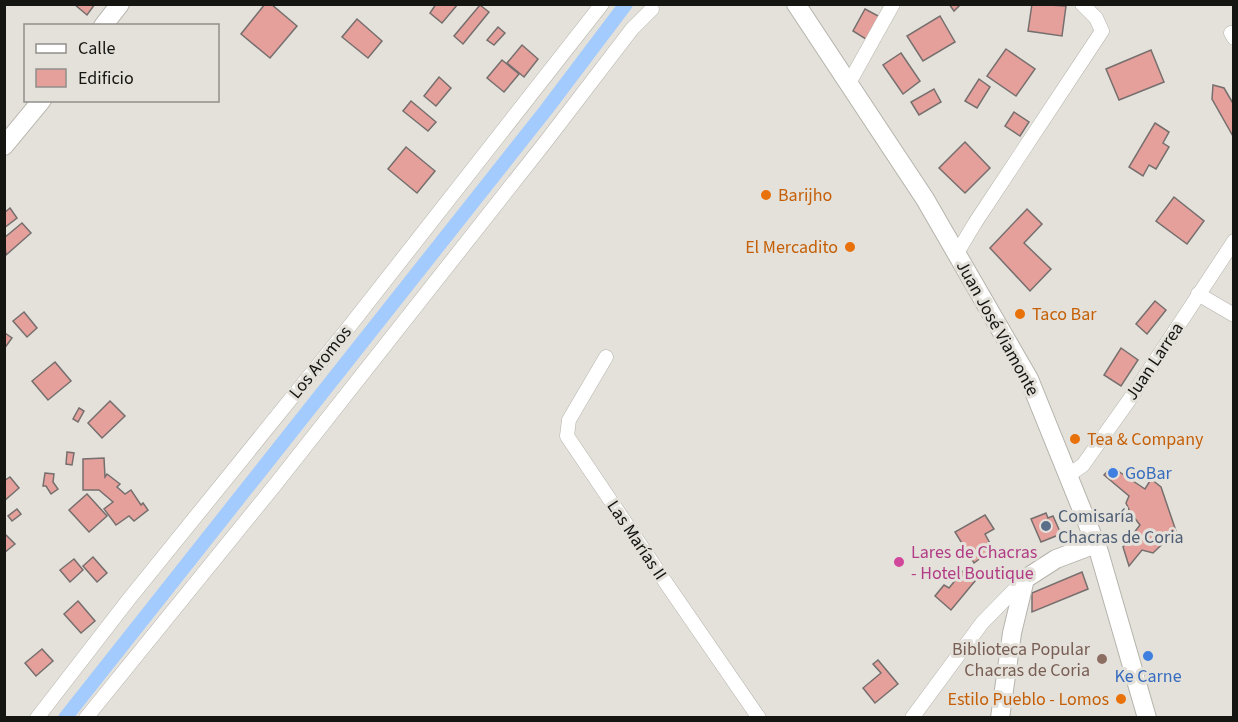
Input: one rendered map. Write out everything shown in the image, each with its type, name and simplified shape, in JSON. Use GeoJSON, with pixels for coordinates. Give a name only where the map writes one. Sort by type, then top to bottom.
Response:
{"type":"FeatureCollection","features":[{"type":"Feature","properties":{"kind":"main road"},"geometry":{"type":"LineString","coordinates":[[105,24],[120,4]]}},
{"type":"Feature","properties":{"kind":"main road","name":"Juan José Viamonte"},"geometry":{"type":"LineString","coordinates":[[796,4],[925,199],[1029,379],[1070,475],[1096,544],[1147,717]]}},
{"type":"Feature","properties":{"kind":"main road"},"geometry":{"type":"LineString","coordinates":[[4,146],[40,102]]}},
{"type":"Feature","properties":{"kind":"main road"},"geometry":{"type":"LineString","coordinates":[[1000,717],[1012,633],[1025,579],[1056,560],[1096,544]]}},
{"type":"Feature","properties":{"kind":"street","name":"Los Aromos"},"geometry":{"type":"LineString","coordinates":[[37,717],[129,599],[345,332],[602,4]]}},
{"type":"Feature","properties":{"kind":"street"},"geometry":{"type":"LineString","coordinates":[[849,83],[893,4]]}},
{"type":"Feature","properties":{"kind":"street"},"geometry":{"type":"LineString","coordinates":[[957,253],[1102,31],[1096,18],[1082,4]]}},
{"type":"Feature","properties":{"kind":"street"},"geometry":{"type":"LineString","coordinates":[[86,717],[275,485],[632,29],[652,9]]}},
{"type":"Feature","properties":{"kind":"street","name":"Juan Larrea"},"geometry":{"type":"LineString","coordinates":[[1070,475],[1083,465],[1132,396],[1233,241]]}},
{"type":"Feature","properties":{"kind":"street"},"geometry":{"type":"LineString","coordinates":[[1198,294],[1233,315]]}},
{"type":"Feature","properties":{"kind":"street","name":"Las Marías II"},"geometry":{"type":"LineString","coordinates":[[606,357],[569,420],[567,436],[759,717]]}},
{"type":"Feature","properties":{"kind":"street"},"geometry":{"type":"LineString","coordinates":[[912,717],[982,623],[1025,579]]}},
{"type":"Feature","properties":{"kind":"building"},"geometry":{"type":"Polygon","coordinates":[[[74,4],[95,4],[87,15],[74,4]]]}},
{"type":"Feature","properties":{"kind":"building"},"geometry":{"type":"Polygon","coordinates":[[[265,4],[271,4],[297,26],[270,58],[241,34],[265,4]]]}},
{"type":"Feature","properties":{"kind":"building"},"geometry":{"type":"Polygon","coordinates":[[[436,4],[458,4],[442,23],[430,13],[436,4]]]}},
{"type":"Feature","properties":{"kind":"building"},"geometry":{"type":"Polygon","coordinates":[[[949,4],[961,4],[954,11],[949,4]]]}},
{"type":"Feature","properties":{"kind":"building"},"geometry":{"type":"Polygon","coordinates":[[[1032,4],[1066,6],[1062,36],[1028,31],[1032,4]]]}},
{"type":"Feature","properties":{"kind":"building"},"geometry":{"type":"Polygon","coordinates":[[[480,5],[489,12],[463,44],[454,36],[480,5]]]}},
{"type":"Feature","properties":{"kind":"building"},"geometry":{"type":"Polygon","coordinates":[[[865,9],[882,18],[869,41],[853,31],[865,9]]]}},
{"type":"Feature","properties":{"kind":"building"},"geometry":{"type":"Polygon","coordinates":[[[940,16],[955,42],[923,61],[907,36],[940,16]]]}},
{"type":"Feature","properties":{"kind":"building"},"geometry":{"type":"Polygon","coordinates":[[[357,19],[382,41],[368,58],[342,37],[357,19]]]}},
{"type":"Feature","properties":{"kind":"building"},"geometry":{"type":"Polygon","coordinates":[[[498,27],[505,33],[494,45],[487,40],[498,27]]]}},
{"type":"Feature","properties":{"kind":"building"},"geometry":{"type":"Polygon","coordinates":[[[522,45],[538,59],[524,77],[507,63],[522,45]]]}},
{"type":"Feature","properties":{"kind":"building"},"geometry":{"type":"Polygon","coordinates":[[[1006,49],[1035,69],[1016,96],[987,76],[1006,49]]]}},
{"type":"Feature","properties":{"kind":"building"},"geometry":{"type":"Polygon","coordinates":[[[1151,50],[1164,82],[1119,100],[1106,69],[1151,50]]]}},
{"type":"Feature","properties":{"kind":"building"},"geometry":{"type":"Polygon","coordinates":[[[901,53],[920,81],[903,94],[883,65],[901,53]]]}},
{"type":"Feature","properties":{"kind":"building"},"geometry":{"type":"Polygon","coordinates":[[[502,60],[519,74],[504,92],[487,78],[502,60]]]}},
{"type":"Feature","properties":{"kind":"building"},"geometry":{"type":"Polygon","coordinates":[[[439,77],[451,88],[436,106],[424,96],[439,77]]]}},
{"type":"Feature","properties":{"kind":"building"},"geometry":{"type":"Polygon","coordinates":[[[979,79],[990,87],[977,108],[965,101],[979,79]]]}},
{"type":"Feature","properties":{"kind":"building"},"geometry":{"type":"Polygon","coordinates":[[[1213,85],[1224,88],[1234,105],[1234,138],[1212,99],[1213,85]]]}},
{"type":"Feature","properties":{"kind":"building"},"geometry":{"type":"Polygon","coordinates":[[[934,89],[941,102],[919,115],[911,102],[934,89]]]}},
{"type":"Feature","properties":{"kind":"building"},"geometry":{"type":"Polygon","coordinates":[[[411,101],[436,122],[428,131],[403,111],[411,101]]]}},
{"type":"Feature","properties":{"kind":"building"},"geometry":{"type":"Polygon","coordinates":[[[1014,112],[1029,122],[1020,136],[1005,126],[1014,112]]]}},
{"type":"Feature","properties":{"kind":"building"},"geometry":{"type":"Polygon","coordinates":[[[1155,123],[1169,132],[1163,143],[1169,147],[1156,169],[1149,165],[1143,176],[1129,167],[1155,123]]]}},
{"type":"Feature","properties":{"kind":"building"},"geometry":{"type":"Polygon","coordinates":[[[965,142],[990,168],[965,193],[939,168],[965,142]]]}},
{"type":"Feature","properties":{"kind":"building"},"geometry":{"type":"Polygon","coordinates":[[[406,147],[435,171],[417,193],[388,169],[406,147]]]}},
{"type":"Feature","properties":{"kind":"building"},"geometry":{"type":"Polygon","coordinates":[[[1174,197],[1204,221],[1187,244],[1156,221],[1174,197]]]}},
{"type":"Feature","properties":{"kind":"building"},"geometry":{"type":"Polygon","coordinates":[[[10,208],[17,218],[4,228],[4,213],[10,208]]]}},
{"type":"Feature","properties":{"kind":"building"},"geometry":{"type":"Polygon","coordinates":[[[1027,209],[1042,224],[1024,243],[1051,269],[1030,291],[990,248],[1027,209]]]}},
{"type":"Feature","properties":{"kind":"building"},"geometry":{"type":"Polygon","coordinates":[[[22,223],[31,233],[6,255],[4,238],[22,223]]]}},
{"type":"Feature","properties":{"kind":"building"},"geometry":{"type":"Polygon","coordinates":[[[1155,301],[1166,310],[1147,334],[1136,324],[1155,301]]]}},
{"type":"Feature","properties":{"kind":"building"},"geometry":{"type":"Polygon","coordinates":[[[24,312],[37,328],[27,337],[13,321],[24,312]]]}},
{"type":"Feature","properties":{"kind":"building"},"geometry":{"type":"Polygon","coordinates":[[[4,334],[12,338],[4,349],[4,334]]]}},
{"type":"Feature","properties":{"kind":"building"},"geometry":{"type":"Polygon","coordinates":[[[1121,348],[1138,360],[1121,386],[1104,375],[1121,348]]]}},
{"type":"Feature","properties":{"kind":"building"},"geometry":{"type":"Polygon","coordinates":[[[55,362],[71,381],[48,400],[32,381],[55,362]]]}},
{"type":"Feature","properties":{"kind":"building"},"geometry":{"type":"Polygon","coordinates":[[[110,401],[125,416],[102,438],[88,423],[110,401]]]}},
{"type":"Feature","properties":{"kind":"building"},"geometry":{"type":"Polygon","coordinates":[[[79,408],[84,411],[78,422],[73,419],[79,408]]]}},
{"type":"Feature","properties":{"kind":"building"},"geometry":{"type":"Polygon","coordinates":[[[67,452],[74,453],[72,465],[66,464],[67,452]]]}},
{"type":"Feature","properties":{"kind":"building"},"geometry":{"type":"Polygon","coordinates":[[[104,458],[105,477],[107,474],[120,484],[117,487],[125,494],[131,490],[141,505],[143,503],[148,510],[134,521],[129,516],[116,525],[104,509],[113,502],[99,490],[83,490],[83,459],[104,458]]]}},
{"type":"Feature","properties":{"kind":"building"},"geometry":{"type":"Polygon","coordinates":[[[1112,467],[1145,489],[1151,479],[1161,487],[1176,531],[1153,553],[1142,550],[1129,566],[1123,547],[1140,525],[1126,503],[1129,496],[1104,475],[1112,467]]]}},
{"type":"Feature","properties":{"kind":"building"},"geometry":{"type":"Polygon","coordinates":[[[45,473],[54,474],[53,482],[58,489],[51,494],[46,486],[43,486],[45,473]]]}},
{"type":"Feature","properties":{"kind":"building"},"geometry":{"type":"Polygon","coordinates":[[[10,477],[19,488],[4,501],[4,481],[10,477]]]}},
{"type":"Feature","properties":{"kind":"building"},"geometry":{"type":"Polygon","coordinates":[[[87,494],[107,516],[89,532],[69,510],[87,494]]]}},
{"type":"Feature","properties":{"kind":"building"},"geometry":{"type":"Polygon","coordinates":[[[17,509],[21,514],[12,521],[8,516],[17,509]]]}},
{"type":"Feature","properties":{"kind":"building","name":"Comisaría Chacras de Coria"},"geometry":{"type":"Polygon","coordinates":[[[1046,513],[1048,518],[1053,516],[1061,534],[1041,542],[1031,519],[1046,513]]]}},
{"type":"Feature","properties":{"kind":"building"},"geometry":{"type":"Polygon","coordinates":[[[985,515],[994,529],[985,534],[993,549],[974,563],[955,532],[985,515]]]}},
{"type":"Feature","properties":{"kind":"building"},"geometry":{"type":"Polygon","coordinates":[[[4,533],[15,544],[4,553],[4,533]]]}},
{"type":"Feature","properties":{"kind":"building"},"geometry":{"type":"Polygon","coordinates":[[[93,557],[107,573],[97,582],[83,566],[93,557]]]}},
{"type":"Feature","properties":{"kind":"building"},"geometry":{"type":"Polygon","coordinates":[[[74,559],[83,570],[70,582],[60,570],[74,559]]]}},
{"type":"Feature","properties":{"kind":"building"},"geometry":{"type":"Polygon","coordinates":[[[963,571],[975,581],[951,610],[935,596],[944,585],[949,588],[963,571]]]}},
{"type":"Feature","properties":{"kind":"building"},"geometry":{"type":"Polygon","coordinates":[[[1082,572],[1088,589],[1032,612],[1032,593],[1082,572]]]}},
{"type":"Feature","properties":{"kind":"building"},"geometry":{"type":"Polygon","coordinates":[[[78,601],[95,621],[81,633],[64,614],[78,601]]]}},
{"type":"Feature","properties":{"kind":"building"},"geometry":{"type":"Polygon","coordinates":[[[42,649],[53,661],[36,676],[25,663],[42,649]]]}},
{"type":"Feature","properties":{"kind":"building"},"geometry":{"type":"Polygon","coordinates":[[[878,660],[898,684],[875,703],[863,688],[881,673],[873,664],[878,660]]]}},
{"type":"Feature","properties":{"kind":"waterway"},"geometry":{"type":"LineString","coordinates":[[65,718],[546,110],[626,4]]}},
{"type":"Feature","properties":{"kind":"place","name":"Barijho"},"geometry":{"type":"Point","coordinates":[766,195]}},
{"type":"Feature","properties":{"kind":"place","name":"El Mercadito"},"geometry":{"type":"Point","coordinates":[850,247]}},
{"type":"Feature","properties":{"kind":"place","name":"Taco Bar"},"geometry":{"type":"Point","coordinates":[1020,314]}},
{"type":"Feature","properties":{"kind":"place","name":"Tea & Company"},"geometry":{"type":"Point","coordinates":[1075,439]}},
{"type":"Feature","properties":{"kind":"place","name":"GoBar"},"geometry":{"type":"Point","coordinates":[1113,473]}},
{"type":"Feature","properties":{"kind":"place","name":"Comisaría Chacras de Coria"},"geometry":{"type":"Point","coordinates":[1046,526]}},
{"type":"Feature","properties":{"kind":"place","name":"Lares de Chacras - Hotel Boutique"},"geometry":{"type":"Point","coordinates":[899,562]}},
{"type":"Feature","properties":{"kind":"place","name":"Ke Carne"},"geometry":{"type":"Point","coordinates":[1148,656]}},
{"type":"Feature","properties":{"kind":"place","name":"Biblioteca Popular Chacras de Coria"},"geometry":{"type":"Point","coordinates":[1102,659]}},
{"type":"Feature","properties":{"kind":"place","name":"Estilo Pueblo - Lomos"},"geometry":{"type":"Point","coordinates":[1121,699]}}]}
